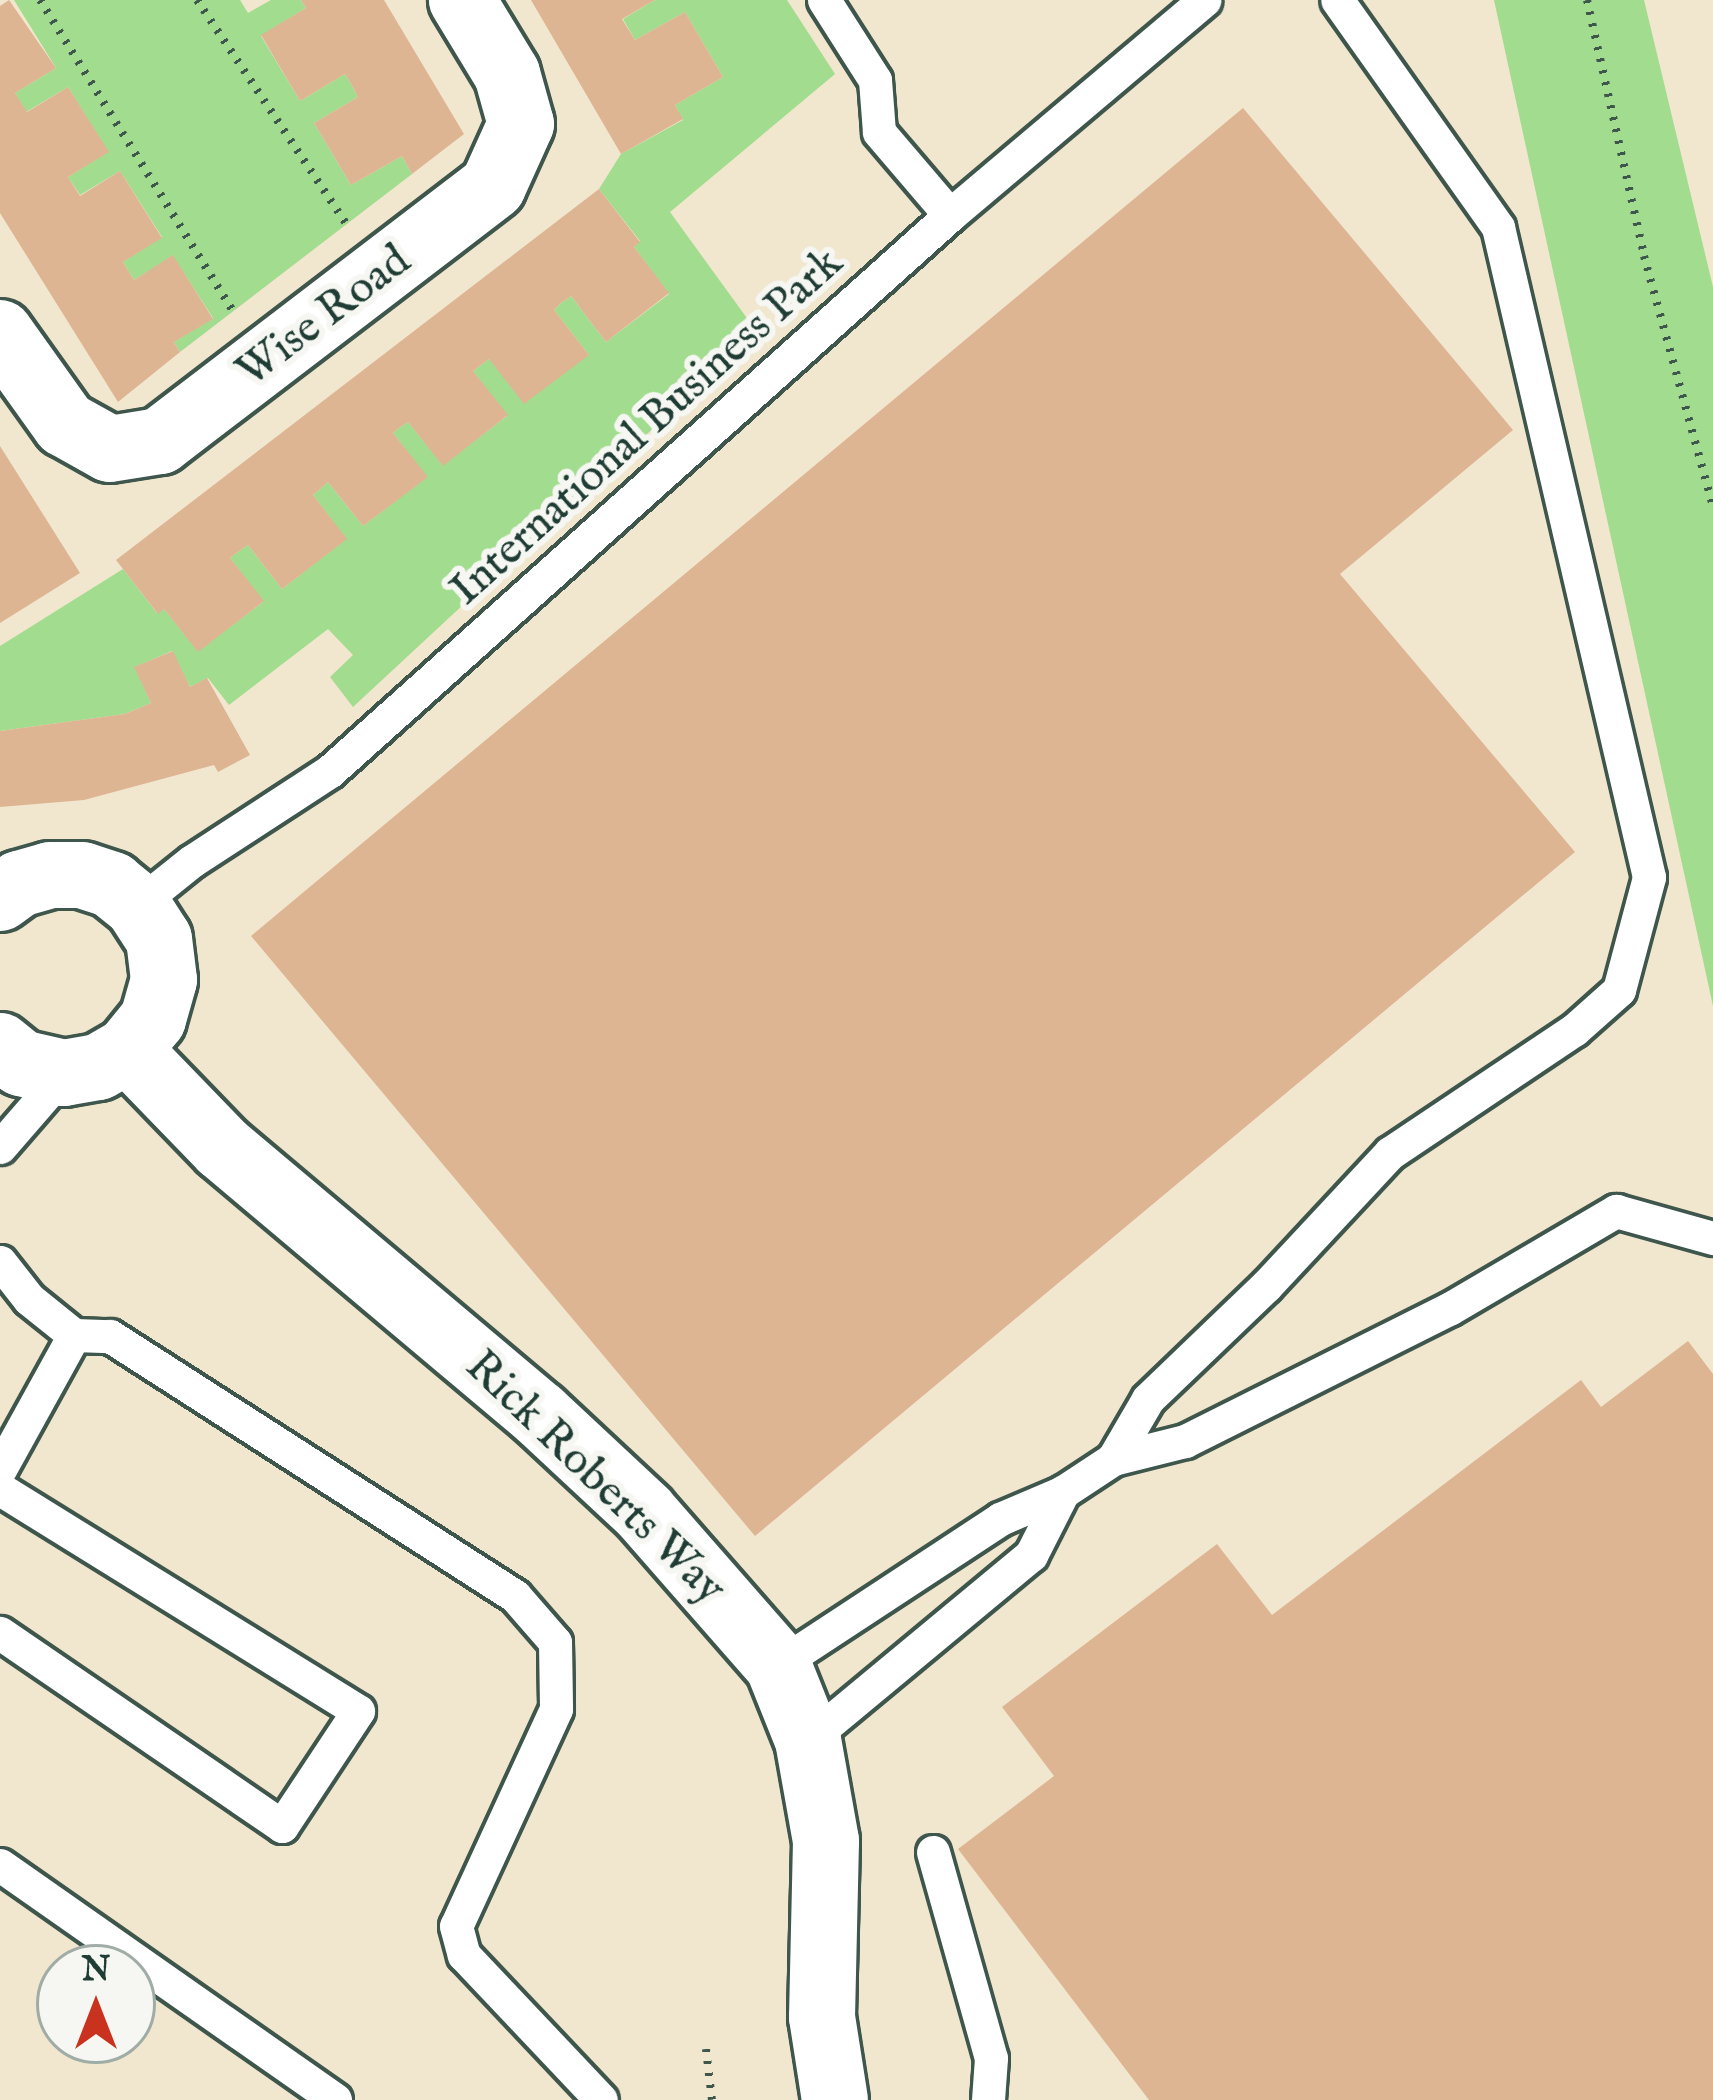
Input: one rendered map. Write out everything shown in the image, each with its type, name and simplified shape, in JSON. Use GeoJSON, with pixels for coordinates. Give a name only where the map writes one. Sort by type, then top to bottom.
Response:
{"type":"FeatureCollection","features":[{"type":"Feature","properties":{"kind":"street","name":"Wise Road"},"geometry":{"type":"LineString","coordinates":[[0,333],[65,424],[110,449],[160,441],[493,186],[520,124],[506,74],[462,0]]}},
{"type":"Feature","properties":{"kind":"street"},"geometry":{"type":"LineString","coordinates":[[0,898],[20,884],[50,875],[82,875],[112,885],[137,904],[158,940],[164,980],[153,1018],[128,1050],[98,1067],[64,1073],[21,1063],[0,1046]]}},
{"type":"Feature","properties":{"kind":"street","name":"Rick Roberts Way"},"geometry":{"type":"LineString","coordinates":[[128,1050],[223,1148],[539,1414],[644,1512],[778,1665],[808,1740],[826,1840],[822,2018],[835,2100]]}},
{"type":"Feature","properties":{"kind":"lane"},"geometry":{"type":"LineString","coordinates":[[824,0],[875,80],[879,132],[950,215]]}},
{"type":"Feature","properties":{"kind":"lane","name":"International Business Park"},"geometry":{"type":"LineString","coordinates":[[137,904],[192,861],[330,771],[950,215],[1204,0]]}},
{"type":"Feature","properties":{"kind":"lane"},"geometry":{"type":"LineString","coordinates":[[1113,1460],[1148,1399],[1266,1286],[1390,1153],[1574,1030],[1619,990],[1649,877],[1498,227],[1336,0]]}},
{"type":"Feature","properties":{"kind":"lane"},"geometry":{"type":"LineString","coordinates":[[0,1147],[27,1109],[64,1073]]}},
{"type":"Feature","properties":{"kind":"lane"},"geometry":{"type":"LineString","coordinates":[[778,1665],[1000,1519],[1064,1492],[1113,1460],[1185,1441],[1449,1310],[1616,1211],[1713,1238]]}},
{"type":"Feature","properties":{"kind":"lane"},"geometry":{"type":"LineString","coordinates":[[0,1262],[29,1299],[74,1335],[110,1336],[515,1596],[555,1642],[556,1709],[456,1926],[464,1955],[602,2100]]}},
{"type":"Feature","properties":{"kind":"lane"},"geometry":{"type":"LineString","coordinates":[[0,1469],[74,1335]]}},
{"type":"Feature","properties":{"kind":"lane"},"geometry":{"type":"LineString","coordinates":[[0,1489],[358,1711],[282,1826],[0,1634]]}},
{"type":"Feature","properties":{"kind":"lane"},"geometry":{"type":"LineString","coordinates":[[808,1740],[1031,1555],[1064,1492]]}},
{"type":"Feature","properties":{"kind":"lane"},"geometry":{"type":"LineString","coordinates":[[933,1852],[991,2059],[988,2100]]}},
{"type":"Feature","properties":{"kind":"lane"},"geometry":{"type":"LineString","coordinates":[[0,1865],[335,2100]]}},
{"type":"Feature","properties":{"kind":"path"},"geometry":{"type":"LineString","coordinates":[[40,0],[233,312]]}},
{"type":"Feature","properties":{"kind":"path"},"geometry":{"type":"LineString","coordinates":[[197,0],[346,224]]}},
{"type":"Feature","properties":{"kind":"path"},"geometry":{"type":"LineString","coordinates":[[1587,0],[1644,256],[1713,506]]}},
{"type":"Feature","properties":{"kind":"path"},"geometry":{"type":"LineString","coordinates":[[706,2049],[712,2100]]}},
{"type":"Feature","properties":{"kind":"green space"},"geometry":{"type":"Polygon","coordinates":[[[14,0],[240,0],[248,13],[271,0],[301,0],[306,8],[261,36],[300,101],[345,74],[350,82],[358,97],[314,123],[351,185],[402,156],[412,174],[180,352],[174,342],[213,318],[173,256],[134,280],[127,269],[123,262],[162,237],[120,171],[80,195],[68,177],[108,152],[68,87],[26,112],[15,93],[56,68],[14,0]]]}},
{"type":"Feature","properties":{"kind":"green space"},"geometry":{"type":"Polygon","coordinates":[[[655,0],[787,0],[835,74],[670,212],[757,332],[353,707],[330,677],[353,655],[328,629],[229,705],[208,678],[190,687],[172,651],[135,667],[151,703],[125,714],[0,731],[0,646],[123,569],[157,613],[164,609],[198,651],[263,602],[230,558],[239,551],[248,545],[282,589],[346,539],[313,495],[328,482],[363,526],[427,477],[393,433],[399,428],[408,422],[443,465],[507,416],[473,371],[489,359],[589,355],[554,310],[561,303],[571,296],[606,342],[669,294],[634,247],[640,241],[599,189],[621,154],[683,120],[675,105],[723,77],[685,12],[635,40],[623,19],[655,0]]]}},
{"type":"Feature","properties":{"kind":"green space"},"geometry":{"type":"Polygon","coordinates":[[[1494,0],[1644,0],[1713,287],[1713,1006],[1494,0]]]}},
{"type":"Feature","properties":{"kind":"building"},"geometry":{"type":"Polygon","coordinates":[[[9,0],[56,68],[15,93],[27,112],[68,87],[109,152],[68,177],[80,196],[120,171],[162,238],[123,262],[127,269],[134,280],[173,255],[213,319],[174,342],[180,352],[118,402],[0,213],[0,6],[9,0]]]}},
{"type":"Feature","properties":{"kind":"building"},"geometry":{"type":"Polygon","coordinates":[[[301,0],[384,0],[464,134],[412,174],[402,156],[351,185],[314,123],[358,97],[350,82],[345,74],[300,101],[261,35],[306,8],[301,0]]]}},
{"type":"Feature","properties":{"kind":"building"},"geometry":{"type":"Polygon","coordinates":[[[531,0],[655,0],[622,19],[635,40],[685,12],[723,77],[675,105],[683,119],[621,154],[531,0]]]}},
{"type":"Feature","properties":{"kind":"building"},"geometry":{"type":"Polygon","coordinates":[[[1243,108],[1513,430],[1340,574],[1575,852],[755,1536],[251,936],[1243,108]]]}},
{"type":"Feature","properties":{"kind":"building"},"geometry":{"type":"Polygon","coordinates":[[[599,189],[640,242],[634,247],[669,293],[606,342],[571,296],[561,303],[554,310],[589,355],[524,404],[489,359],[473,371],[508,415],[443,466],[408,422],[399,428],[393,433],[428,477],[363,526],[328,482],[313,495],[347,539],[282,589],[248,545],[239,551],[230,558],[264,601],[198,652],[164,609],[158,614],[116,560],[599,189]]]}},
{"type":"Feature","properties":{"kind":"building"},"geometry":{"type":"Polygon","coordinates":[[[0,446],[80,573],[0,623],[0,446]]]}},
{"type":"Feature","properties":{"kind":"building"},"geometry":{"type":"Polygon","coordinates":[[[173,651],[190,687],[207,678],[250,755],[218,772],[214,765],[84,800],[0,807],[0,731],[125,714],[151,703],[134,667],[173,651]]]}},
{"type":"Feature","properties":{"kind":"building"},"geometry":{"type":"Polygon","coordinates":[[[1688,1341],[1713,1374],[1713,2100],[1149,2100],[958,1849],[1054,1776],[1002,1707],[1217,1544],[1272,1615],[1581,1380],[1601,1407],[1688,1341]]]}}]}
